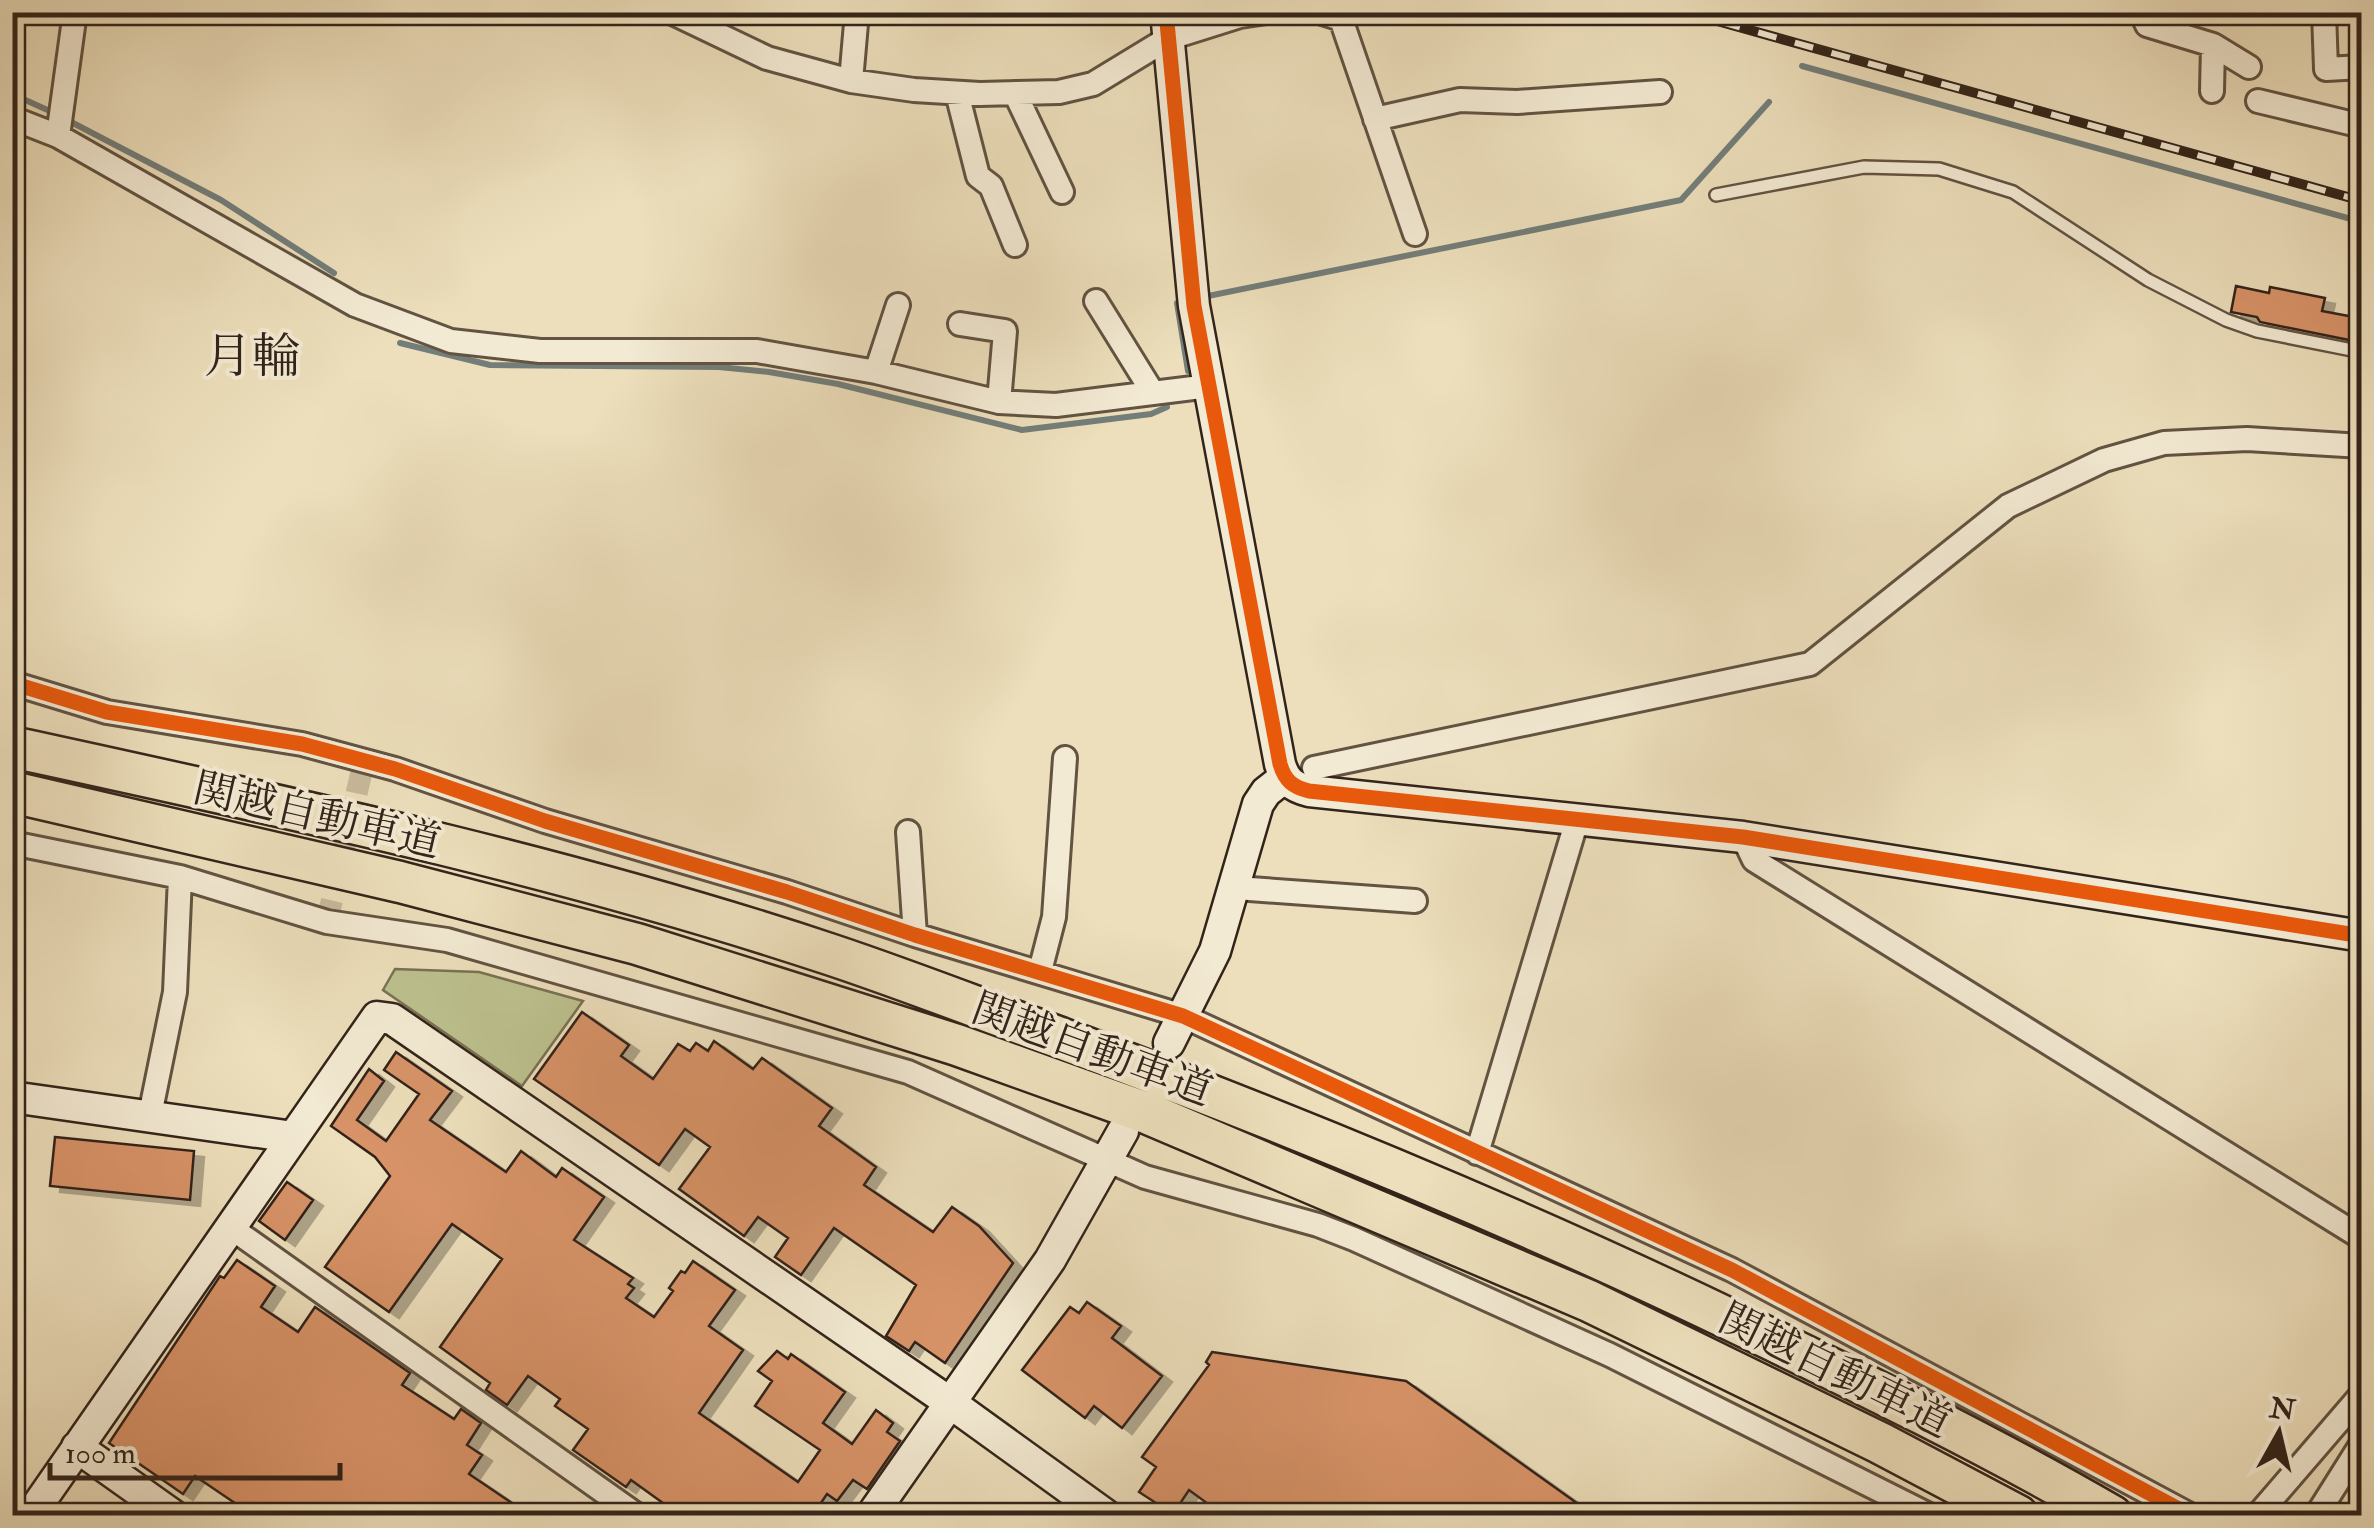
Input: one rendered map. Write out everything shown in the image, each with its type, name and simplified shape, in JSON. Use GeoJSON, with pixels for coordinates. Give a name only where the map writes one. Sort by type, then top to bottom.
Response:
{"type":"FeatureCollection","features":[{"type":"Feature","properties":{"kind":"highway","name":"関越自動車道"},"geometry":{"type":"LineString","coordinates":[[12,747],[414,838],[630,895],[831,955],[1026,1026],[1269,1116],[1417,1176],[1630,1271],[1898,1400],[2112,1516]]}},
{"type":"Feature","properties":{"kind":"highway","name":"関越自動車道"},"geometry":{"type":"LineString","coordinates":[[12,792],[400,882],[637,944],[957,1045],[1079,1089],[1148,1114],[1589,1301],[1848,1427],[2018,1516]]}},
{"type":"Feature","properties":{"kind":"street"},"geometry":{"type":"LineString","coordinates":[[58,136],[75,12]]}},
{"type":"Feature","properties":{"kind":"street"},"geometry":{"type":"LineString","coordinates":[[671,12],[767,58],[851,81],[957,92],[1015,93],[1059,92],[1093,84],[1166,26],[1267,12]]}},
{"type":"Feature","properties":{"kind":"street"},"geometry":{"type":"LineString","coordinates":[[851,81],[857,12]]}},
{"type":"Feature","properties":{"kind":"street"},"geometry":{"type":"LineString","coordinates":[[1319,12],[1341,19],[1415,234]]}},
{"type":"Feature","properties":{"kind":"street"},"geometry":{"type":"LineString","coordinates":[[2141,12],[2146,25],[2213,45],[2249,67]]}},
{"type":"Feature","properties":{"kind":"street"},"geometry":{"type":"LineString","coordinates":[[2324,12],[2326,69],[2362,67]]}},
{"type":"Feature","properties":{"kind":"street"},"geometry":{"type":"LineString","coordinates":[[1166,26],[1193,299],[1284,777],[1295,787],[1309,792],[1743,836],[2362,936]]}},
{"type":"Feature","properties":{"kind":"street"},"geometry":{"type":"LineString","coordinates":[[2212,91],[2213,45]]}},
{"type":"Feature","properties":{"kind":"street"},"geometry":{"type":"LineString","coordinates":[[957,92],[978,176],[991,186],[1015,245]]}},
{"type":"Feature","properties":{"kind":"street"},"geometry":{"type":"LineString","coordinates":[[1375,118],[1460,100],[1517,102],[1660,92]]}},
{"type":"Feature","properties":{"kind":"street"},"geometry":{"type":"LineString","coordinates":[[1015,93],[1062,192]]}},
{"type":"Feature","properties":{"kind":"street"},"geometry":{"type":"LineString","coordinates":[[2258,101],[2362,126]]}},
{"type":"Feature","properties":{"kind":"street"},"geometry":{"type":"LineString","coordinates":[[12,118],[58,136],[354,306],[451,342],[540,351],[758,351],[876,372],[999,402],[1056,405],[1209,386]]}},
{"type":"Feature","properties":{"kind":"street"},"geometry":{"type":"LineString","coordinates":[[1096,301],[1153,393]]}},
{"type":"Feature","properties":{"kind":"street"},"geometry":{"type":"LineString","coordinates":[[876,372],[898,306]]}},
{"type":"Feature","properties":{"kind":"street"},"geometry":{"type":"LineString","coordinates":[[960,324],[1005,331],[999,402]]}},
{"type":"Feature","properties":{"kind":"street"},"geometry":{"type":"LineString","coordinates":[[1314,768],[1810,664],[2008,506],[2104,460],[2181,442],[2247,440],[2362,446]]}},
{"type":"Feature","properties":{"kind":"street"},"geometry":{"type":"LineString","coordinates":[[12,683],[106,712],[302,744],[394,769],[545,820],[1040,971],[1478,1152],[1732,1270],[2192,1516]]}},
{"type":"Feature","properties":{"kind":"street"},"geometry":{"type":"LineString","coordinates":[[1040,971],[1054,916],[1066,758]]}},
{"type":"Feature","properties":{"kind":"street"},"geometry":{"type":"LineString","coordinates":[[1176,1030],[1215,951],[1258,804],[1284,777]]}},
{"type":"Feature","properties":{"kind":"street"},"geometry":{"type":"LineString","coordinates":[[1478,1152],[1577,820]]}},
{"type":"Feature","properties":{"kind":"street"},"geometry":{"type":"LineString","coordinates":[[908,832],[915,935]]}},
{"type":"Feature","properties":{"kind":"street"},"geometry":{"type":"LineString","coordinates":[[1743,836],[1754,860],[2362,1238]]}},
{"type":"Feature","properties":{"kind":"street"},"geometry":{"type":"LineString","coordinates":[[12,844],[180,877],[328,922],[447,940],[908,1072],[1145,1177],[1354,1238],[1610,1355],[1931,1516]]}},
{"type":"Feature","properties":{"kind":"street"},"geometry":{"type":"LineString","coordinates":[[150,1115],[176,992],[180,877]]}},
{"type":"Feature","properties":{"kind":"street"},"geometry":{"type":"LineString","coordinates":[[1236,888],[1415,901]]}},
{"type":"Feature","properties":{"kind":"street"},"geometry":{"type":"LineString","coordinates":[[30,1516],[377,1018],[392,1018],[952,1404],[1107,1516]]}},
{"type":"Feature","properties":{"kind":"street"},"geometry":{"type":"LineString","coordinates":[[12,1097],[293,1137]]}},
{"type":"Feature","properties":{"kind":"street"},"geometry":{"type":"LineString","coordinates":[[872,1516],[1050,1260],[1123,1131]]}},
{"type":"Feature","properties":{"kind":"street"},"geometry":{"type":"LineString","coordinates":[[230,1227],[638,1516]]}},
{"type":"Feature","properties":{"kind":"street"},"geometry":{"type":"LineString","coordinates":[[2257,1516],[2362,1394]]}},
{"type":"Feature","properties":{"kind":"street"},"geometry":{"type":"LineString","coordinates":[[2316,1516],[2362,1443]]}},
{"type":"Feature","properties":{"kind":"street"},"geometry":{"type":"LineString","coordinates":[[77,1448],[174,1516]]}},
{"type":"Feature","properties":{"kind":"lane"},"geometry":{"type":"LineString","coordinates":[[1716,195],[1864,167],[1938,169],[2012,192],[2148,280],[2226,320],[2257,331],[2362,352]]}},
{"type":"Feature","properties":{"kind":"green space"},"geometry":{"type":"Polygon","coordinates":[[[395,969],[479,972],[583,1001],[522,1086],[383,990],[395,969]]]}},
{"type":"Feature","properties":{"kind":"building"},"geometry":{"type":"Polygon","coordinates":[[[2236,286],[2269,293],[2270,287],[2325,298],[2322,311],[2354,317],[2349,340],[2260,322],[2257,317],[2231,312],[2236,286]]]}},
{"type":"Feature","properties":{"kind":"building"},"geometry":{"type":"Polygon","coordinates":[[[582,1012],[629,1045],[621,1056],[653,1079],[678,1044],[690,1051],[696,1043],[708,1051],[714,1041],[753,1069],[762,1058],[832,1108],[819,1126],[876,1167],[864,1185],[933,1232],[952,1207],[979,1226],[1013,1263],[945,1363],[915,1342],[909,1351],[886,1336],[916,1285],[834,1228],[801,1275],[775,1257],[788,1238],[758,1217],[744,1236],[679,1189],[710,1147],[685,1129],[659,1165],[534,1079],[582,1012]]]}},
{"type":"Feature","properties":{"kind":"building"},"geometry":{"type":"Polygon","coordinates":[[[396,1052],[452,1091],[430,1120],[506,1172],[521,1151],[556,1177],[562,1168],[604,1197],[574,1240],[633,1278],[628,1284],[634,1288],[626,1298],[654,1317],[673,1291],[669,1288],[693,1261],[735,1290],[709,1326],[743,1350],[699,1413],[798,1482],[820,1450],[755,1406],[772,1381],[758,1371],[777,1351],[788,1359],[791,1354],[845,1392],[823,1423],[852,1444],[876,1410],[893,1423],[887,1432],[900,1441],[867,1489],[853,1480],[837,1501],[827,1494],[812,1516],[681,1516],[631,1480],[626,1487],[573,1450],[588,1429],[555,1406],[560,1399],[528,1376],[507,1405],[486,1390],[490,1383],[440,1347],[502,1259],[452,1224],[389,1312],[325,1267],[390,1176],[375,1157],[331,1126],[369,1069],[384,1081],[357,1120],[386,1141],[419,1094],[384,1070],[396,1052]]]}},
{"type":"Feature","properties":{"kind":"building"},"geometry":{"type":"Polygon","coordinates":[[[55,1137],[194,1151],[190,1200],[50,1186],[55,1137]]]}},
{"type":"Feature","properties":{"kind":"building"},"geometry":{"type":"Polygon","coordinates":[[[287,1182],[313,1200],[285,1240],[259,1221],[287,1182]]]}},
{"type":"Feature","properties":{"kind":"building"},"geometry":{"type":"Polygon","coordinates":[[[237,1260],[275,1286],[261,1307],[298,1332],[315,1307],[410,1373],[402,1385],[454,1419],[461,1409],[481,1423],[467,1445],[482,1455],[469,1474],[531,1516],[254,1516],[195,1476],[183,1494],[109,1443],[220,1276],[224,1278],[237,1260]]]}},
{"type":"Feature","properties":{"kind":"building"},"geometry":{"type":"Polygon","coordinates":[[[1087,1302],[1121,1326],[1112,1338],[1162,1376],[1122,1428],[1094,1406],[1085,1418],[1022,1370],[1070,1307],[1079,1313],[1087,1302]]]}},
{"type":"Feature","properties":{"kind":"building"},"geometry":{"type":"Polygon","coordinates":[[[1212,1352],[1406,1381],[1595,1516],[1210,1516],[1215,1509],[1189,1490],[1173,1514],[1139,1492],[1156,1467],[1142,1457],[1209,1365],[1206,1362],[1212,1352]]]}},
{"type":"Feature","properties":{"kind":"waterway"},"geometry":{"type":"LineString","coordinates":[[1802,66],[2362,222]]}},
{"type":"Feature","properties":{"kind":"waterway"},"geometry":{"type":"LineString","coordinates":[[12,94],[52,112]]}},
{"type":"Feature","properties":{"kind":"waterway"},"geometry":{"type":"LineString","coordinates":[[1203,297],[1681,200],[1769,102]]}},
{"type":"Feature","properties":{"kind":"waterway"},"geometry":{"type":"LineString","coordinates":[[73,123],[221,200],[334,273]]}},
{"type":"Feature","properties":{"kind":"waterway"},"geometry":{"type":"LineString","coordinates":[[1186,301],[1177,303],[1188,371]]}},
{"type":"Feature","properties":{"kind":"waterway"},"geometry":{"type":"LineString","coordinates":[[400,343],[490,365],[719,367],[769,372],[838,384],[1022,430],[1151,414],[1167,407]]}},
{"type":"Feature","properties":{"kind":"tunnel"},"geometry":{"type":"LineString","coordinates":[[327,922],[364,761]]}},
{"type":"Feature","properties":{"kind":"railway"},"geometry":{"type":"LineString","coordinates":[[1685,12],[2362,201]]}},
{"type":"Feature","properties":{"kind":"cycle path"},"geometry":{"type":"LineString","coordinates":[[1166,12],[1194,306],[1280,764],[1290,782],[1309,791],[1743,837],[2362,936]]}},
{"type":"Feature","properties":{"kind":"cycle path"},"geometry":{"type":"LineString","coordinates":[[12,683],[107,712],[302,744],[395,769],[545,821],[1183,1016],[1732,1270],[2192,1516]]}},
{"type":"Feature","properties":{"kind":"district","name":"月輪"},"geometry":{"type":"Point","coordinates":[252,357]}}]}
